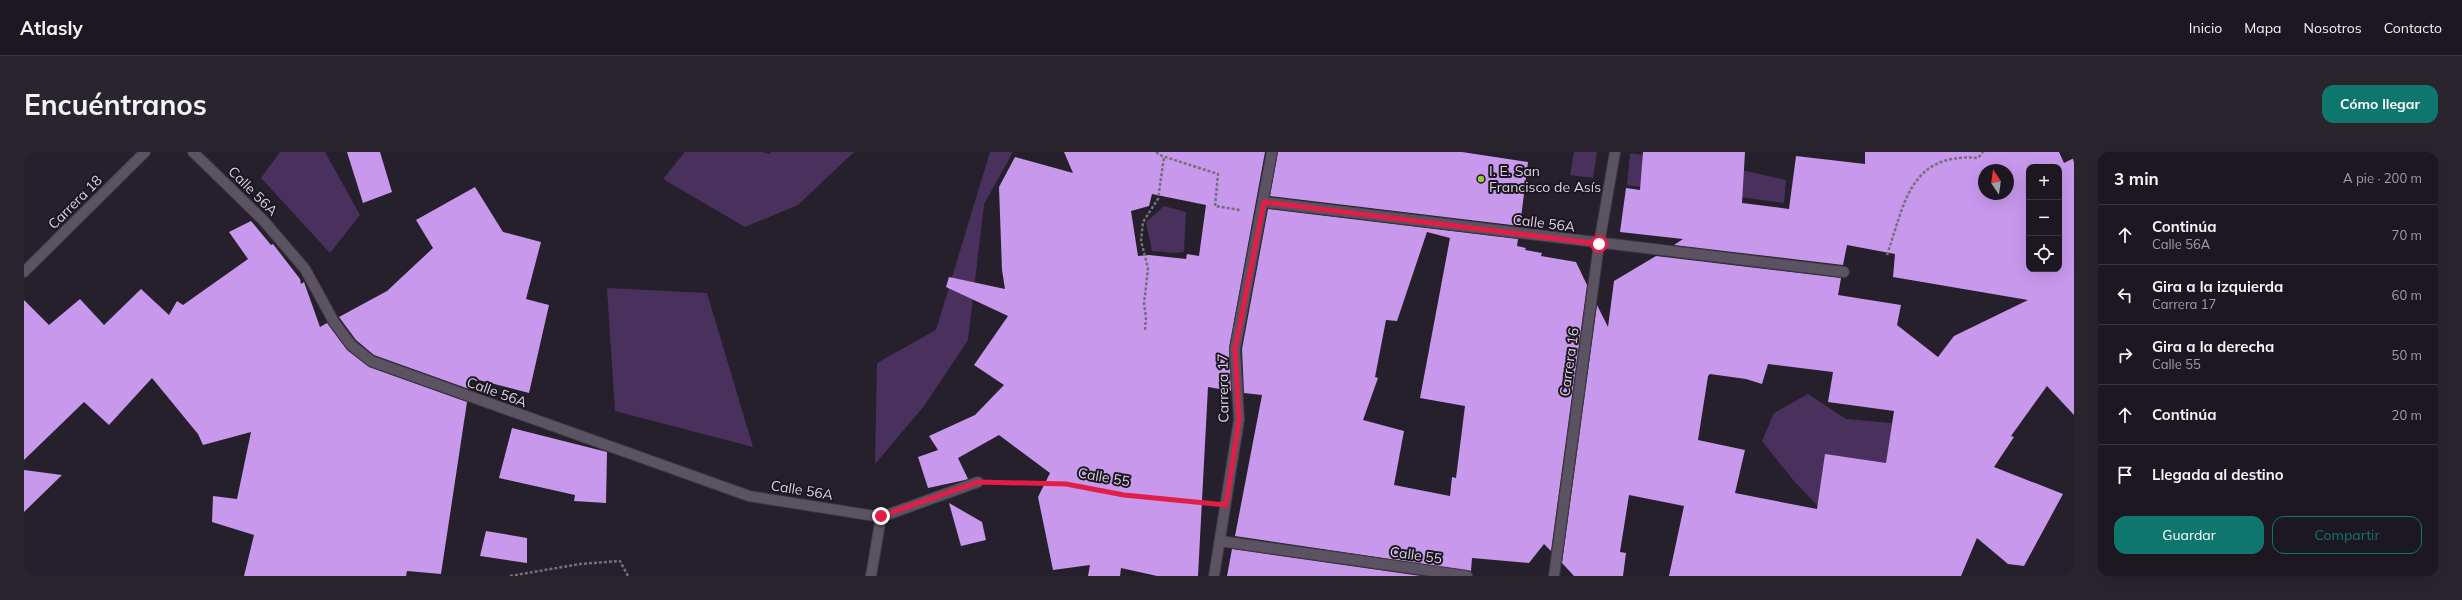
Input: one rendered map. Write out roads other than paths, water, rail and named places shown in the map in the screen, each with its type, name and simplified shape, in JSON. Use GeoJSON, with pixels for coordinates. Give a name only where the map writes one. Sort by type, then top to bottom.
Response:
{"type":"FeatureCollection","features":[{"type":"Feature","properties":{"kind":"street","name":"Carrera 18"},"geometry":{"type":"LineString","coordinates":[[24,272],[145,152]]}},
{"type":"Feature","properties":{"kind":"street","name":"Calle 56A"},"geometry":{"type":"LineString","coordinates":[[193,152],[263,220],[305,269],[338,328],[351,345],[371,361],[749,496],[881,516]]}},
{"type":"Feature","properties":{"kind":"street","name":"Carrera 17"},"geometry":{"type":"LineString","coordinates":[[1214,576],[1239,420],[1235,349],[1262,213],[1272,152]]}},
{"type":"Feature","properties":{"kind":"street","name":"Carrera 16"},"geometry":{"type":"LineString","coordinates":[[1554,576],[1599,244],[1615,152]]}},
{"type":"Feature","properties":{"kind":"street","name":"Calle 56A"},"geometry":{"type":"LineString","coordinates":[[1264,202],[1599,244],[1844,272]]}},
{"type":"Feature","properties":{"kind":"street"},"geometry":{"type":"LineString","coordinates":[[872,576],[881,516],[978,482]]}},
{"type":"Feature","properties":{"kind":"street","name":"Calle 55"},"geometry":{"type":"LineString","coordinates":[[1220,540],[1467,576]]}},
{"type":"Feature","properties":{"kind":"place","name":"I. E. San Francisco de Asís"},"geometry":{"type":"Point","coordinates":[1481,179]}}]}
